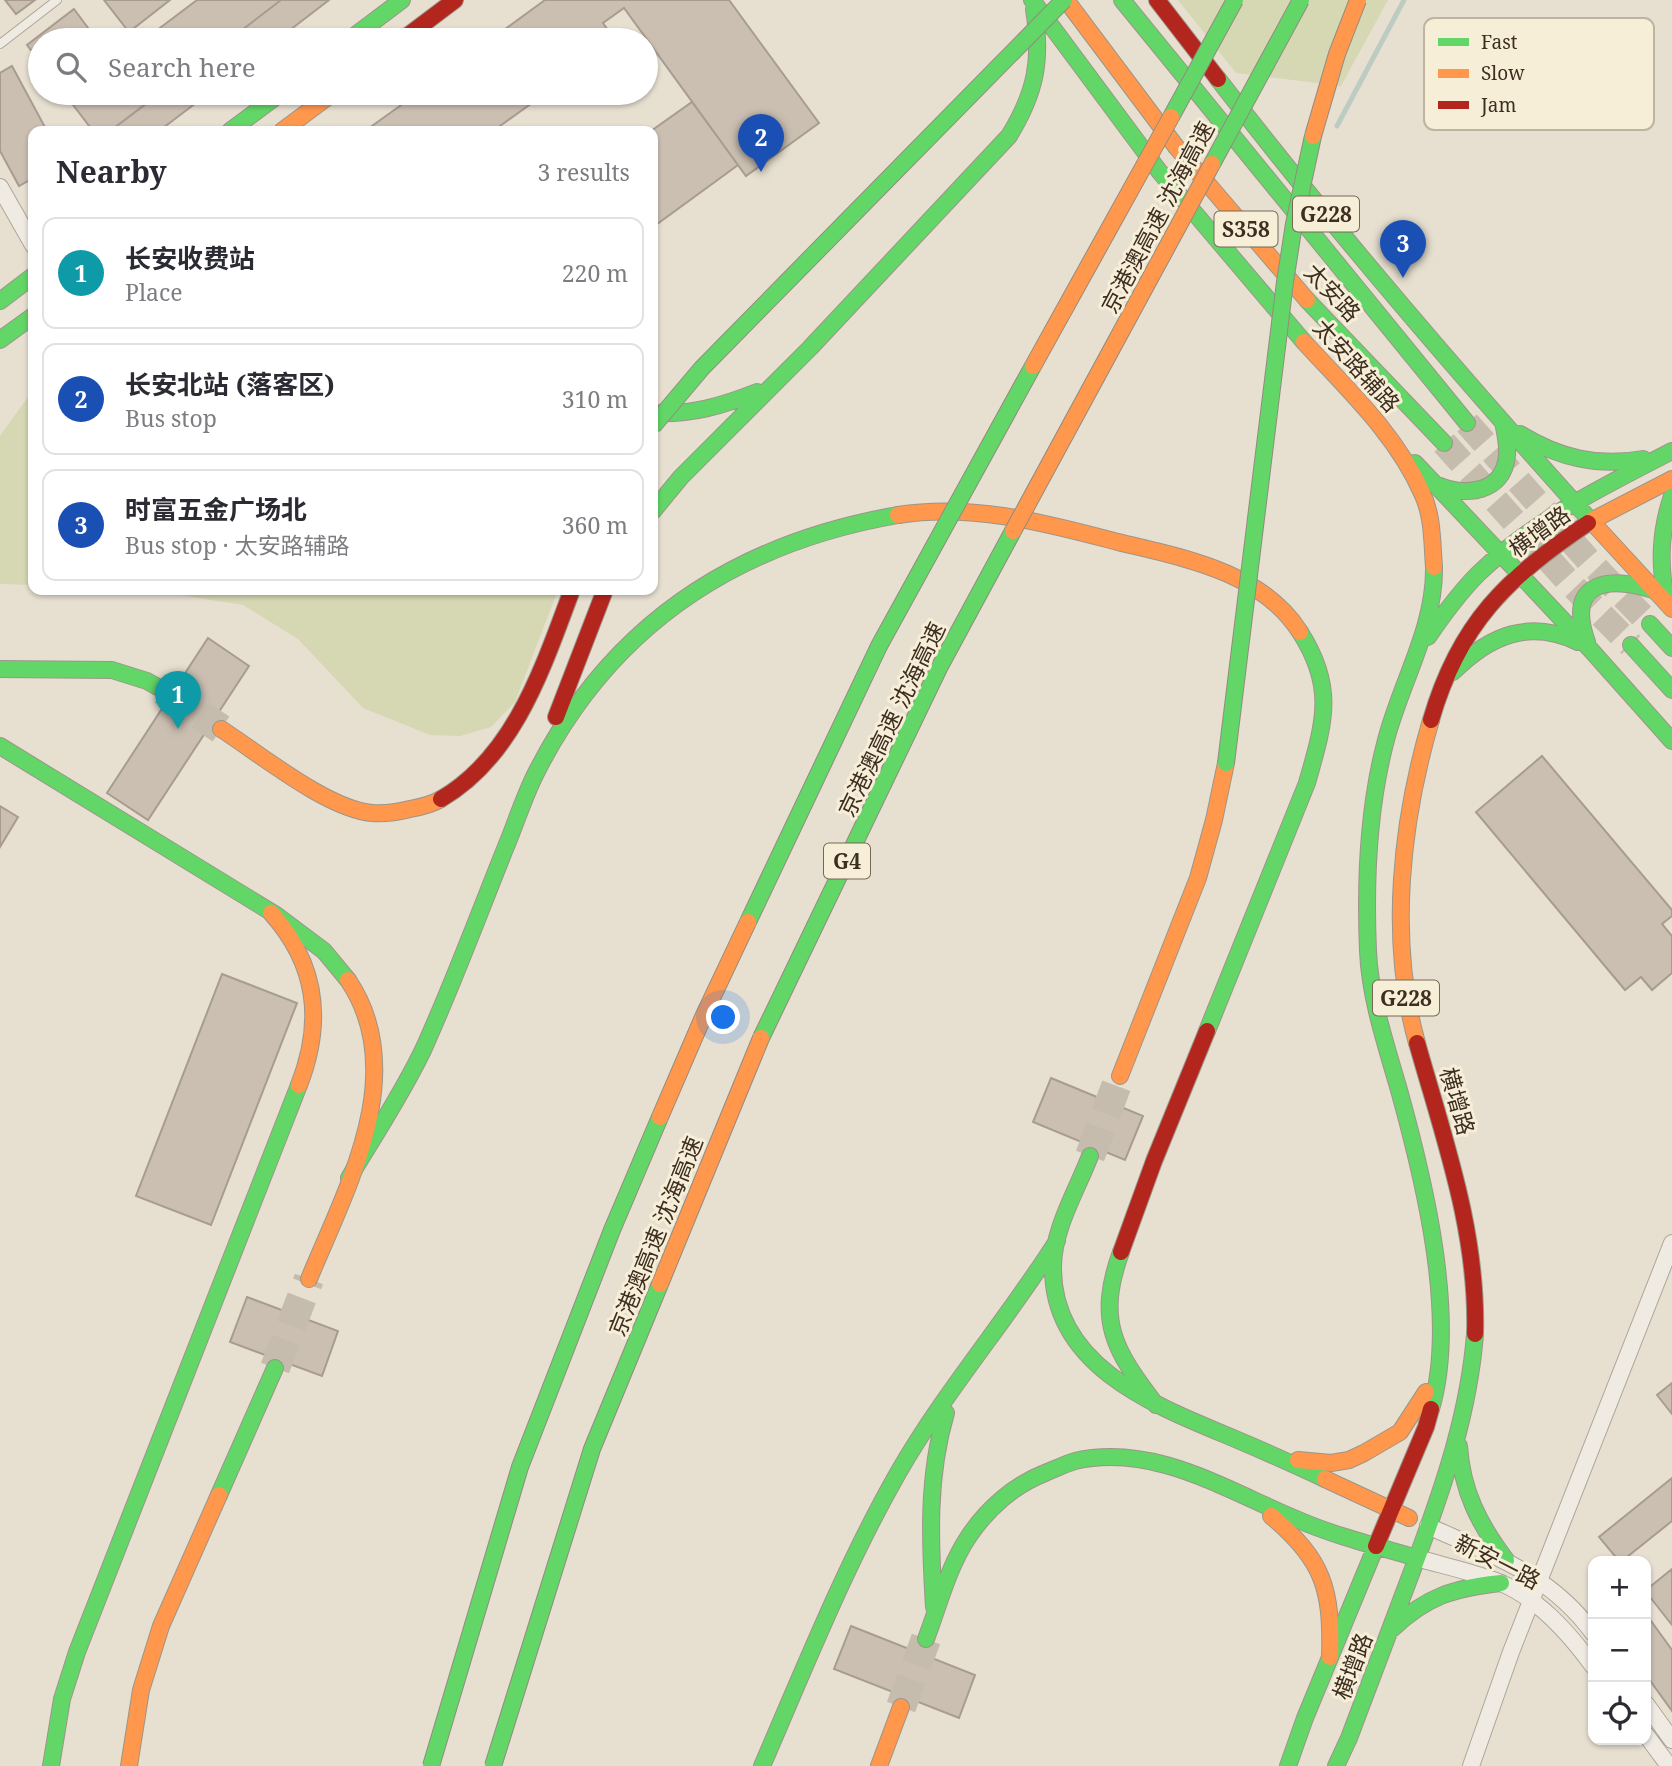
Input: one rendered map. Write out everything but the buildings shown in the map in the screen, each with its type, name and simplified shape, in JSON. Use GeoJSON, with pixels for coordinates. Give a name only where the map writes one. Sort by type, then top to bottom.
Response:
{"type":"FeatureCollection","features":[{"type":"Feature","properties":{"kind":"main road"},"geometry":{"type":"LineString","coordinates":[[365,28],[402,0]]}},
{"type":"Feature","properties":{"kind":"main road"},"geometry":{"type":"LineString","coordinates":[[418,28],[455,0]]}},
{"type":"Feature","properties":{"kind":"main road"},"geometry":{"type":"LineString","coordinates":[[658,420],[702,368],[1065,0]]}},
{"type":"Feature","properties":{"kind":"main road","name":"太安路"},"geometry":{"type":"LineString","coordinates":[[1065,0],[1226,206],[1298,290],[1444,443]]}},
{"type":"Feature","properties":{"kind":"main road","name":"太安路"},"geometry":{"type":"LineString","coordinates":[[1122,0],[1467,423]]}},
{"type":"Feature","properties":{"kind":"main road","name":"G228"},"geometry":{"type":"LineString","coordinates":[[1157,0],[1291,171],[1503,422],[1591,521]]}},
{"type":"Feature","properties":{"kind":"main road","name":"京港澳高速 沈海高速"},"geometry":{"type":"LineString","coordinates":[[431,1766],[520,1467],[612,1230],[704,1015],[879,646],[1235,0]]}},
{"type":"Feature","properties":{"kind":"main road","name":"京港澳高速 沈海高速"},"geometry":{"type":"LineString","coordinates":[[493,1766],[592,1449],[760,1041],[939,668],[1301,0]]}},
{"type":"Feature","properties":{"kind":"main road"},"geometry":{"type":"LineString","coordinates":[[1120,1076],[1198,878],[1214,820],[1226,762],[1259,507],[1282,292],[1292,234],[1317,118],[1343,34],[1358,0]]}},
{"type":"Feature","properties":{"kind":"main road"},"geometry":{"type":"LineString","coordinates":[[658,505],[688,470],[810,348],[1015,127],[1031,98],[1037,77],[1039,32],[1032,1]]}},
{"type":"Feature","properties":{"kind":"main road","name":"太安路辅路"},"geometry":{"type":"LineString","coordinates":[[1032,1],[1185,203],[1304,342],[1672,741]]}},
{"type":"Feature","properties":{"kind":"main road"},"geometry":{"type":"LineString","coordinates":[[237,126],[265,105]]}},
{"type":"Feature","properties":{"kind":"main road"},"geometry":{"type":"LineString","coordinates":[[289,126],[317,105]]}},
{"type":"Feature","properties":{"kind":"main road"},"geometry":{"type":"LineString","coordinates":[[0,301],[28,280]]}},
{"type":"Feature","properties":{"kind":"main road"},"geometry":{"type":"LineString","coordinates":[[0,340],[28,320]]}},
{"type":"Feature","properties":{"kind":"main road"},"geometry":{"type":"LineString","coordinates":[[658,413],[684,415],[715,409],[767,389]]}},
{"type":"Feature","properties":{"kind":"main road"},"geometry":{"type":"LineString","coordinates":[[1503,422],[1538,446],[1571,459],[1602,464],[1632,462],[1669,453]]}},
{"type":"Feature","properties":{"kind":"main road"},"geometry":{"type":"LineString","coordinates":[[1432,482],[1446,490],[1468,494],[1488,488],[1497,481],[1507,459],[1503,422]]}},
{"type":"Feature","properties":{"kind":"main road","name":"G228"},"geometry":{"type":"LineString","coordinates":[[1392,439],[1423,494],[1434,542],[1429,614],[1419,650]]}},
{"type":"Feature","properties":{"kind":"main road"},"geometry":{"type":"LineString","coordinates":[[1419,650],[1449,604],[1499,554],[1574,502],[1669,453]]}},
{"type":"Feature","properties":{"kind":"main road","name":"横增路"},"geometry":{"type":"LineString","coordinates":[[1336,1766],[1390,1631],[1460,1437],[1474,1360],[1477,1298],[1469,1234],[1430,1081],[1408,1009],[1402,952],[1401,878],[1421,756],[1452,659],[1471,627],[1492,600],[1518,573],[1591,521],[1672,479]]}},
{"type":"Feature","properties":{"kind":"main road"},"geometry":{"type":"LineString","coordinates":[[1665,601],[1659,569],[1665,514],[1672,496]]}},
{"type":"Feature","properties":{"kind":"main road"},"geometry":{"type":"LineString","coordinates":[[538,766],[594,682],[625,646],[660,617],[733,568],[774,548],[814,533],[860,522],[906,514],[947,511],[991,514],[1055,525],[1205,565],[1236,577],[1264,593],[1288,614],[1306,638],[1320,672],[1325,701],[1310,771],[1154,1161],[1111,1279],[1108,1304],[1114,1341],[1135,1378],[1156,1405]]}},
{"type":"Feature","properties":{"kind":"main road"},"geometry":{"type":"LineString","coordinates":[[1591,521],[1665,601]]}},
{"type":"Feature","properties":{"kind":"main road"},"geometry":{"type":"LineString","coordinates":[[1590,649],[1578,620],[1584,597],[1592,589],[1602,584],[1622,581],[1636,583],[1665,601]]}},
{"type":"Feature","properties":{"kind":"main road"},"geometry":{"type":"LineString","coordinates":[[221,729],[339,802],[371,813],[412,811],[447,797],[477,773],[504,740],[536,682],[570,595]]}},
{"type":"Feature","properties":{"kind":"main road"},"geometry":{"type":"LineString","coordinates":[[349,1178],[428,1038],[604,595]]}},
{"type":"Feature","properties":{"kind":"main road"},"geometry":{"type":"LineString","coordinates":[[1650,624],[1672,648]]}},
{"type":"Feature","properties":{"kind":"main road"},"geometry":{"type":"LineString","coordinates":[[1444,681],[1466,657],[1493,641],[1518,631],[1545,631],[1567,636],[1590,649]]}},
{"type":"Feature","properties":{"kind":"main road"},"geometry":{"type":"LineString","coordinates":[[1630,645],[1672,690]]}},
{"type":"Feature","properties":{"kind":"main road","name":"横增路"},"geometry":{"type":"LineString","coordinates":[[1288,1766],[1305,1718],[1426,1427],[1435,1396],[1440,1306],[1433,1242],[1419,1161],[1378,1015],[1368,954],[1367,879],[1378,780],[1385,742],[1399,695],[1419,650]]}},
{"type":"Feature","properties":{"kind":"main road"},"geometry":{"type":"LineString","coordinates":[[0,669],[112,670],[147,681],[163,690]]}},
{"type":"Feature","properties":{"kind":"main road"},"geometry":{"type":"LineString","coordinates":[[0,746],[271,913],[315,943],[337,966],[354,990],[368,1018],[375,1053],[374,1087],[365,1129],[349,1178],[310,1279]]}},
{"type":"Feature","properties":{"kind":"main road"},"geometry":{"type":"LineString","coordinates":[[51,1766],[62,1699],[77,1652],[307,1064],[314,1031],[313,1002],[307,973],[294,941],[271,913]]}},
{"type":"Feature","properties":{"kind":"main road"},"geometry":{"type":"LineString","coordinates":[[762,1766],[849,1571],[890,1488],[923,1431],[1030,1285],[1057,1241],[1090,1156]]}},
{"type":"Feature","properties":{"kind":"main road"},"geometry":{"type":"LineString","coordinates":[[1057,1241],[1053,1268],[1056,1300],[1070,1333],[1090,1360],[1118,1383],[1156,1405],[1268,1452],[1428,1527]]}},
{"type":"Feature","properties":{"kind":"main road"},"geometry":{"type":"LineString","coordinates":[[129,1766],[141,1690],[161,1626],[275,1368]]}},
{"type":"Feature","properties":{"kind":"main road"},"geometry":{"type":"LineString","coordinates":[[1268,1452],[1306,1462],[1331,1463],[1349,1460],[1364,1453],[1399,1432],[1419,1405],[1437,1370]]}},
{"type":"Feature","properties":{"kind":"main road"},"geometry":{"type":"LineString","coordinates":[[934,1617],[929,1515],[931,1474],[940,1431],[955,1387]]}},
{"type":"Feature","properties":{"kind":"main road"},"geometry":{"type":"LineString","coordinates":[[1460,1437],[1460,1468],[1466,1496],[1483,1529],[1506,1560]]}},
{"type":"Feature","properties":{"kind":"main road"},"geometry":{"type":"LineString","coordinates":[[926,1639],[967,1539],[988,1511],[1013,1489],[1051,1468],[1087,1457],[1128,1457],[1171,1465],[1237,1491],[1329,1533],[1417,1558]]}},
{"type":"Feature","properties":{"kind":"main road"},"geometry":{"type":"LineString","coordinates":[[1237,1491],[1290,1530],[1318,1565],[1330,1600],[1330,1657]]}},
{"type":"Feature","properties":{"kind":"main road"},"geometry":{"type":"LineString","coordinates":[[1390,1631],[1412,1609],[1436,1596],[1461,1587],[1501,1583]]}},
{"type":"Feature","properties":{"kind":"main road"},"geometry":{"type":"LineString","coordinates":[[879,1766],[901,1707]]}},
{"type":"Feature","properties":{"kind":"street"},"geometry":{"type":"LineString","coordinates":[[0,187],[28,237]]}},
{"type":"Feature","properties":{"kind":"street"},"geometry":{"type":"LineString","coordinates":[[1471,1766],[1531,1602],[1672,1243]]}},
{"type":"Feature","properties":{"kind":"street","name":"新安一路"},"geometry":{"type":"LineString","coordinates":[[1428,1527],[1506,1560],[1540,1579],[1588,1626]]}},
{"type":"Feature","properties":{"kind":"street","name":"新安一路"},"geometry":{"type":"LineString","coordinates":[[1417,1558],[1501,1583],[1531,1602],[1569,1633],[1588,1659]]}},
{"type":"Feature","properties":{"kind":"street"},"geometry":{"type":"LineString","coordinates":[[1651,1711],[1672,1740]]}},
{"type":"Feature","properties":{"kind":"street"},"geometry":{"type":"LineString","coordinates":[[1651,1742],[1669,1766]]}},
{"type":"Feature","properties":{"kind":"lane"},"geometry":{"type":"LineString","coordinates":[[0,44],[57,0]]}},
{"type":"Feature","properties":{"kind":"green space"},"geometry":{"type":"Polygon","coordinates":[[[1178,0],[1388,0],[1341,86],[1236,73],[1178,0]]]}},
{"type":"Feature","properties":{"kind":"green space"},"geometry":{"type":"Polygon","coordinates":[[[28,397],[28,585],[0,584],[0,436],[28,397]]]}},
{"type":"Feature","properties":{"kind":"green space"},"geometry":{"type":"Polygon","coordinates":[[[180,595],[556,595],[515,702],[491,727],[460,736],[430,735],[363,708],[298,639],[243,605],[180,595]]]}},
{"type":"Feature","properties":{"kind":"waterway"},"geometry":{"type":"LineString","coordinates":[[1337,126],[1404,0]]}},
{"type":"Feature","properties":{"kind":"tunnel"},"geometry":{"type":"LineString","coordinates":[[1467,423],[1590,562],[1650,624]]}},
{"type":"Feature","properties":{"kind":"tunnel"},"geometry":{"type":"LineString","coordinates":[[1444,443],[1568,581],[1631,645]]}},
{"type":"Feature","properties":{"kind":"tunnel"},"geometry":{"type":"LineString","coordinates":[[163,690],[221,729]]}},
{"type":"Feature","properties":{"kind":"tunnel"},"geometry":{"type":"LineString","coordinates":[[1090,1156],[1120,1076]]}},
{"type":"Feature","properties":{"kind":"tunnel"},"geometry":{"type":"LineString","coordinates":[[275,1368],[309,1279]]}},
{"type":"Feature","properties":{"kind":"tunnel"},"geometry":{"type":"LineString","coordinates":[[901,1707],[926,1639]]}},
{"type":"Feature","properties":{"kind":"traffic: fast"},"geometry":{"type":"LineString","coordinates":[[365,28],[402,0]]}},
{"type":"Feature","properties":{"kind":"traffic: fast"},"geometry":{"type":"LineString","coordinates":[[1032,0],[1159,171],[1304,342]]}},
{"type":"Feature","properties":{"kind":"traffic: fast"},"geometry":{"type":"LineString","coordinates":[[658,420],[702,368],[1064,0]]}},
{"type":"Feature","properties":{"kind":"traffic: fast"},"geometry":{"type":"LineString","coordinates":[[1122,0],[1467,423]]}},
{"type":"Feature","properties":{"kind":"traffic: fast"},"geometry":{"type":"LineString","coordinates":[[1171,117],[1235,0]]}},
{"type":"Feature","properties":{"kind":"traffic: fast"},"geometry":{"type":"LineString","coordinates":[[1212,164],[1301,0]]}},
{"type":"Feature","properties":{"kind":"traffic: fast"},"geometry":{"type":"LineString","coordinates":[[658,505],[681,477],[810,348],[1009,136],[1025,105],[1035,75],[1037,44],[1034,9]]}},
{"type":"Feature","properties":{"kind":"traffic: fast"},"geometry":{"type":"LineString","coordinates":[[1218,79],[1354,248],[1447,359],[1591,521],[1588,523]]}},
{"type":"Feature","properties":{"kind":"traffic: fast"},"geometry":{"type":"LineString","coordinates":[[237,126],[265,105]]}},
{"type":"Feature","properties":{"kind":"traffic: fast"},"geometry":{"type":"LineString","coordinates":[[1226,763],[1285,282],[1313,136]]}},
{"type":"Feature","properties":{"kind":"traffic: fast"},"geometry":{"type":"LineString","coordinates":[[0,301],[28,280]]}},
{"type":"Feature","properties":{"kind":"traffic: fast"},"geometry":{"type":"LineString","coordinates":[[1307,300],[1444,443]]}},
{"type":"Feature","properties":{"kind":"traffic: fast"},"geometry":{"type":"LineString","coordinates":[[0,340],[28,320]]}},
{"type":"Feature","properties":{"kind":"traffic: fast"},"geometry":{"type":"LineString","coordinates":[[748,922],[879,646],[1033,366]]}},
{"type":"Feature","properties":{"kind":"traffic: fast"},"geometry":{"type":"LineString","coordinates":[[658,413],[680,413],[706,408],[757,392]]}},
{"type":"Feature","properties":{"kind":"traffic: fast"},"geometry":{"type":"LineString","coordinates":[[1435,484],[1470,491],[1491,485],[1499,478],[1507,455],[1503,422]]}},
{"type":"Feature","properties":{"kind":"traffic: fast"},"geometry":{"type":"LineString","coordinates":[[1520,434],[1564,455],[1610,462],[1643,459]]}},
{"type":"Feature","properties":{"kind":"traffic: fast"},"geometry":{"type":"LineString","coordinates":[[1428,637],[1471,581],[1522,537],[1570,505],[1672,451]]}},
{"type":"Feature","properties":{"kind":"traffic: fast"},"geometry":{"type":"LineString","coordinates":[[1415,463],[1590,649],[1672,741]]}},
{"type":"Feature","properties":{"kind":"traffic: fast"},"geometry":{"type":"LineString","coordinates":[[1666,600],[1662,548],[1672,496]]}},
{"type":"Feature","properties":{"kind":"traffic: fast"},"geometry":{"type":"LineString","coordinates":[[349,1178],[423,1050],[537,771],[567,719],[602,673],[642,633],[685,598],[733,570],[784,546],[839,528],[898,515]]}},
{"type":"Feature","properties":{"kind":"traffic: fast"},"geometry":{"type":"LineString","coordinates":[[761,1038],[939,668],[1013,531]]}},
{"type":"Feature","properties":{"kind":"traffic: fast"},"geometry":{"type":"LineString","coordinates":[[1431,1409],[1438,1373],[1441,1333],[1434,1249],[1418,1165],[1372,986],[1367,898],[1369,844],[1380,765],[1392,718],[1429,612],[1434,567]]}},
{"type":"Feature","properties":{"kind":"traffic: fast"},"geometry":{"type":"LineString","coordinates":[[1587,642],[1582,622],[1582,607],[1586,596],[1594,588],[1605,584],[1619,584],[1653,590]]}},
{"type":"Feature","properties":{"kind":"traffic: fast"},"geometry":{"type":"LineString","coordinates":[[1650,624],[1672,648]]}},
{"type":"Feature","properties":{"kind":"traffic: fast"},"geometry":{"type":"LineString","coordinates":[[1207,1031],[1307,783],[1318,742],[1322,724],[1323,689],[1319,671],[1300,632]]}},
{"type":"Feature","properties":{"kind":"traffic: fast"},"geometry":{"type":"LineString","coordinates":[[1453,672],[1481,648],[1511,634],[1543,632],[1578,642]]}},
{"type":"Feature","properties":{"kind":"traffic: fast"},"geometry":{"type":"LineString","coordinates":[[1631,645],[1672,690]]}},
{"type":"Feature","properties":{"kind":"traffic: fast"},"geometry":{"type":"LineString","coordinates":[[0,669],[112,670],[147,681],[163,690]]}},
{"type":"Feature","properties":{"kind":"traffic: fast"},"geometry":{"type":"LineString","coordinates":[[0,746],[276,915],[324,951],[348,980]]}},
{"type":"Feature","properties":{"kind":"traffic: fast"},"geometry":{"type":"LineString","coordinates":[[51,1766],[62,1699],[77,1652],[299,1085]]}},
{"type":"Feature","properties":{"kind":"traffic: fast"},"geometry":{"type":"LineString","coordinates":[[431,1766],[520,1467],[612,1230],[660,1117]]}},
{"type":"Feature","properties":{"kind":"traffic: fast"},"geometry":{"type":"LineString","coordinates":[[1090,1156],[1061,1224],[1054,1253],[1057,1302],[1070,1331],[1089,1357],[1142,1396],[1172,1412],[1325,1479]]}},
{"type":"Feature","properties":{"kind":"traffic: fast"},"geometry":{"type":"LineString","coordinates":[[762,1766],[843,1580],[898,1473],[936,1413],[1057,1241]]}},
{"type":"Feature","properties":{"kind":"traffic: fast"},"geometry":{"type":"LineString","coordinates":[[1121,1252],[1110,1297],[1113,1334],[1129,1368],[1156,1405]]}},
{"type":"Feature","properties":{"kind":"traffic: fast"},"geometry":{"type":"LineString","coordinates":[[493,1766],[592,1449],[660,1284]]}},
{"type":"Feature","properties":{"kind":"traffic: fast"},"geometry":{"type":"LineString","coordinates":[[926,1639],[955,1560],[984,1516],[1023,1484],[1075,1461],[1104,1457],[1133,1458],[1161,1464],[1189,1472],[1326,1531],[1417,1558],[1446,1476],[1461,1420],[1475,1334]]}},
{"type":"Feature","properties":{"kind":"traffic: fast"},"geometry":{"type":"LineString","coordinates":[[219,1495],[275,1368]]}},
{"type":"Feature","properties":{"kind":"traffic: fast"},"geometry":{"type":"LineString","coordinates":[[934,1607],[931,1509],[936,1461],[946,1413]]}},
{"type":"Feature","properties":{"kind":"traffic: fast"},"geometry":{"type":"LineString","coordinates":[[1459,1446],[1468,1492],[1480,1520],[1506,1560]]}},
{"type":"Feature","properties":{"kind":"traffic: fast"},"geometry":{"type":"LineString","coordinates":[[1288,1766],[1376,1546]]}},
{"type":"Feature","properties":{"kind":"traffic: fast"},"geometry":{"type":"LineString","coordinates":[[1336,1766],[1417,1558]]}},
{"type":"Feature","properties":{"kind":"traffic: fast"},"geometry":{"type":"LineString","coordinates":[[1392,1629],[1429,1601],[1455,1591],[1501,1583]]}},
{"type":"Feature","properties":{"kind":"traffic: slow"},"geometry":{"type":"LineString","coordinates":[[1066,0],[1177,148],[1307,300]]}},
{"type":"Feature","properties":{"kind":"traffic: slow"},"geometry":{"type":"LineString","coordinates":[[1313,136],[1337,54],[1358,0]]}},
{"type":"Feature","properties":{"kind":"traffic: slow"},"geometry":{"type":"LineString","coordinates":[[289,126],[317,105]]}},
{"type":"Feature","properties":{"kind":"traffic: slow"},"geometry":{"type":"LineString","coordinates":[[1033,366],[1171,117]]}},
{"type":"Feature","properties":{"kind":"traffic: slow"},"geometry":{"type":"LineString","coordinates":[[1013,531],[1212,164]]}},
{"type":"Feature","properties":{"kind":"traffic: slow"},"geometry":{"type":"LineString","coordinates":[[1304,342],[1369,413],[1399,451],[1422,493],[1428,511],[1434,567]]}},
{"type":"Feature","properties":{"kind":"traffic: slow"},"geometry":{"type":"LineString","coordinates":[[1672,479],[1591,521],[1672,609]]}},
{"type":"Feature","properties":{"kind":"traffic: slow"},"geometry":{"type":"LineString","coordinates":[[898,515],[954,511],[1009,517],[1194,561],[1219,570],[1264,594],[1284,611],[1300,632]]}},
{"type":"Feature","properties":{"kind":"traffic: slow"},"geometry":{"type":"LineString","coordinates":[[1417,1043],[1403,963],[1402,881],[1412,799],[1431,720]]}},
{"type":"Feature","properties":{"kind":"traffic: slow"},"geometry":{"type":"LineString","coordinates":[[221,729],[315,791],[354,809],[372,813],[391,812],[426,806],[441,799]]}},
{"type":"Feature","properties":{"kind":"traffic: slow"},"geometry":{"type":"LineString","coordinates":[[1120,1076],[1198,878],[1226,763]]}},
{"type":"Feature","properties":{"kind":"traffic: slow"},"geometry":{"type":"LineString","coordinates":[[271,913],[298,952],[312,994],[312,1038],[299,1085]]}},
{"type":"Feature","properties":{"kind":"traffic: slow"},"geometry":{"type":"LineString","coordinates":[[660,1117],[748,922]]}},
{"type":"Feature","properties":{"kind":"traffic: slow"},"geometry":{"type":"LineString","coordinates":[[309,1279],[354,1169],[366,1131],[373,1092],[374,1053],[366,1016],[348,980]]}},
{"type":"Feature","properties":{"kind":"traffic: slow"},"geometry":{"type":"LineString","coordinates":[[660,1284],[761,1038]]}},
{"type":"Feature","properties":{"kind":"traffic: slow"},"geometry":{"type":"LineString","coordinates":[[1298,1460],[1331,1463],[1349,1460],[1364,1453],[1400,1432],[1426,1392]]}},
{"type":"Feature","properties":{"kind":"traffic: slow"},"geometry":{"type":"LineString","coordinates":[[1325,1479],[1409,1518]]}},
{"type":"Feature","properties":{"kind":"traffic: slow"},"geometry":{"type":"LineString","coordinates":[[129,1766],[141,1690],[161,1626],[219,1495]]}},
{"type":"Feature","properties":{"kind":"traffic: slow"},"geometry":{"type":"LineString","coordinates":[[1271,1516],[1303,1547],[1321,1578],[1329,1613],[1330,1657]]}},
{"type":"Feature","properties":{"kind":"traffic: slow"},"geometry":{"type":"LineString","coordinates":[[879,1766],[901,1707]]}},
{"type":"Feature","properties":{"kind":"traffic: jam"},"geometry":{"type":"LineString","coordinates":[[418,28],[455,0]]}},
{"type":"Feature","properties":{"kind":"traffic: jam"},"geometry":{"type":"LineString","coordinates":[[1157,0],[1218,79]]}},
{"type":"Feature","properties":{"kind":"traffic: jam"},"geometry":{"type":"LineString","coordinates":[[1431,720],[1442,686],[1456,656],[1490,606],[1533,563],[1588,523]]}},
{"type":"Feature","properties":{"kind":"traffic: jam"},"geometry":{"type":"LineString","coordinates":[[441,799],[467,781],[489,759],[507,734],[537,679],[570,595]]}},
{"type":"Feature","properties":{"kind":"traffic: jam"},"geometry":{"type":"LineString","coordinates":[[556,717],[603,595]]}},
{"type":"Feature","properties":{"kind":"traffic: jam"},"geometry":{"type":"LineString","coordinates":[[1121,1252],[1154,1161],[1207,1031]]}},
{"type":"Feature","properties":{"kind":"traffic: jam"},"geometry":{"type":"LineString","coordinates":[[1417,1043],[1448,1150],[1465,1222],[1471,1259],[1475,1334]]}},
{"type":"Feature","properties":{"kind":"traffic: jam"},"geometry":{"type":"LineString","coordinates":[[1376,1546],[1431,1409]]}},
{"type":"Feature","properties":{"kind":"place","name":"长安北站 (落客区)"},"geometry":{"type":"Point","coordinates":[761,172]}},
{"type":"Feature","properties":{"kind":"place","name":"时富五金广场北"},"geometry":{"type":"Point","coordinates":[1403,278]}},
{"type":"Feature","properties":{"kind":"place","name":"长安收费站"},"geometry":{"type":"Point","coordinates":[178,729]}}]}
